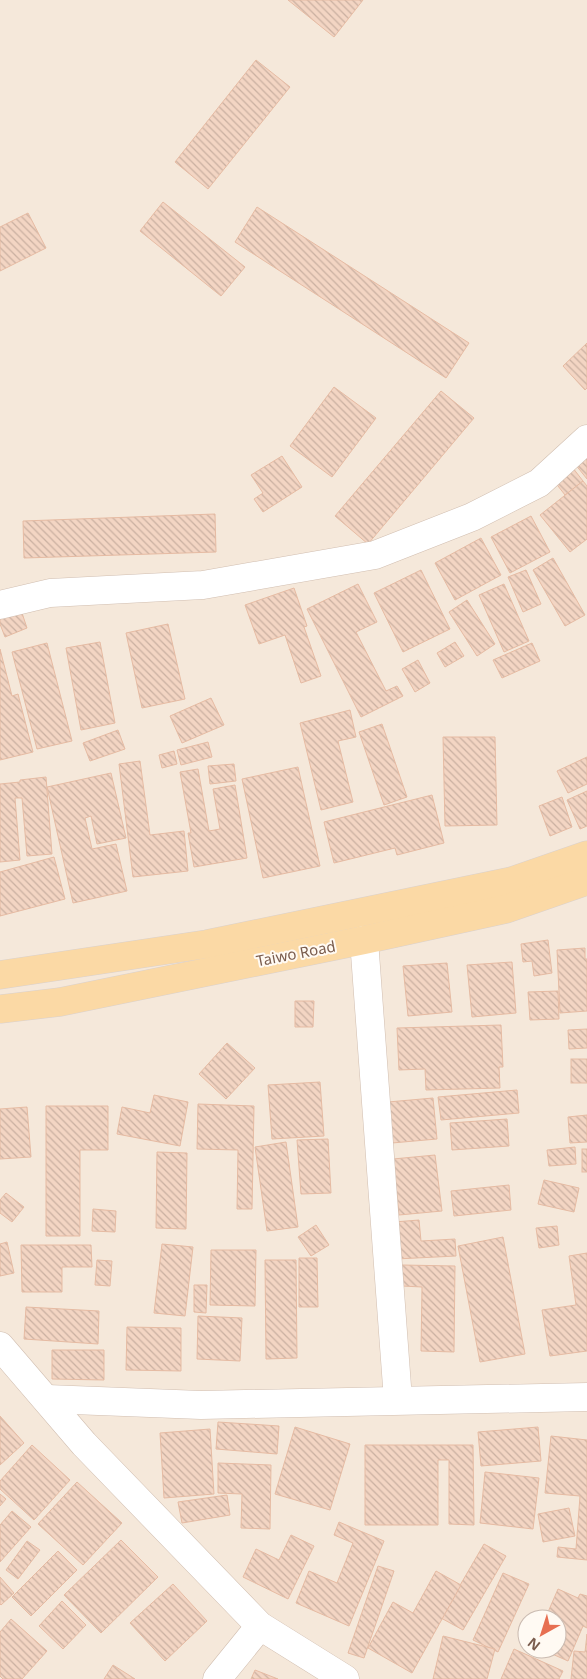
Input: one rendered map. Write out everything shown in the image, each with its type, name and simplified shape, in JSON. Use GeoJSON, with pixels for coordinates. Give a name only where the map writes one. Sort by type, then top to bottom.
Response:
{"type":"FeatureCollection","features":[{"type":"Feature","properties":{"kind":"main road","name":"Taiwo Road"},"geometry":{"type":"LineString","coordinates":[[0,975],[226,940],[512,882],[587,855]]}},
{"type":"Feature","properties":{"kind":"main road","name":"Taiwo Road"},"geometry":{"type":"LineString","coordinates":[[0,1009],[60,1002],[364,940],[506,909],[587,881]]}},
{"type":"Feature","properties":{"kind":"street"},"geometry":{"type":"LineString","coordinates":[[0,605],[50,593],[203,585],[375,555],[472,517],[539,482],[587,439]]}},
{"type":"Feature","properties":{"kind":"street"},"geometry":{"type":"LineString","coordinates":[[364,940],[398,1400]]}},
{"type":"Feature","properties":{"kind":"street"},"geometry":{"type":"LineString","coordinates":[[0,1346],[84,1444],[260,1626],[345,1679]]}},
{"type":"Feature","properties":{"kind":"street"},"geometry":{"type":"LineString","coordinates":[[47,1400],[201,1405],[587,1397]]}},
{"type":"Feature","properties":{"kind":"street"},"geometry":{"type":"LineString","coordinates":[[217,1679],[260,1626]]}},
{"type":"Feature","properties":{"kind":"shaded area"},"geometry":{"type":"Polygon","coordinates":[[[0,0],[587,0],[587,1679],[0,1679],[0,0]]]}},
{"type":"Feature","properties":{"kind":"building"},"geometry":{"type":"Polygon","coordinates":[[[288,0],[363,0],[334,37],[288,0]]]}},
{"type":"Feature","properties":{"kind":"building"},"geometry":{"type":"Polygon","coordinates":[[[256,60],[290,87],[208,189],[175,162],[256,60]]]}},
{"type":"Feature","properties":{"kind":"building"},"geometry":{"type":"Polygon","coordinates":[[[163,202],[245,267],[221,296],[140,231],[163,202]]]}},
{"type":"Feature","properties":{"kind":"building"},"geometry":{"type":"Polygon","coordinates":[[[257,207],[469,343],[446,378],[235,242],[257,207]]]}},
{"type":"Feature","properties":{"kind":"building"},"geometry":{"type":"Polygon","coordinates":[[[28,213],[46,248],[0,271],[0,227],[28,213]]]}},
{"type":"Feature","properties":{"kind":"building"},"geometry":{"type":"Polygon","coordinates":[[[587,343],[587,388],[585,390],[563,366],[587,343]]]}},
{"type":"Feature","properties":{"kind":"building"},"geometry":{"type":"Polygon","coordinates":[[[334,387],[376,418],[332,477],[290,446],[334,387]]]}},
{"type":"Feature","properties":{"kind":"building"},"geometry":{"type":"Polygon","coordinates":[[[441,391],[474,418],[368,544],[335,516],[441,391]]]}},
{"type":"Feature","properties":{"kind":"building"},"geometry":{"type":"Polygon","coordinates":[[[587,455],[587,479],[575,464],[587,455]]]}},
{"type":"Feature","properties":{"kind":"building"},"geometry":{"type":"Polygon","coordinates":[[[282,456],[302,487],[263,512],[254,499],[263,493],[251,475],[282,456]]]}},
{"type":"Feature","properties":{"kind":"building"},"geometry":{"type":"Polygon","coordinates":[[[569,463],[583,481],[565,495],[551,477],[569,463]]]}},
{"type":"Feature","properties":{"kind":"building"},"geometry":{"type":"Polygon","coordinates":[[[583,481],[587,486],[587,539],[570,552],[540,515],[583,481]]]}},
{"type":"Feature","properties":{"kind":"building"},"geometry":{"type":"Polygon","coordinates":[[[215,514],[216,552],[24,558],[23,521],[215,514]]]}},
{"type":"Feature","properties":{"kind":"building"},"geometry":{"type":"Polygon","coordinates":[[[531,516],[550,552],[510,573],[491,537],[531,516]]]}},
{"type":"Feature","properties":{"kind":"building"},"geometry":{"type":"Polygon","coordinates":[[[481,538],[501,575],[455,600],[435,563],[481,538]]]}},
{"type":"Feature","properties":{"kind":"building"},"geometry":{"type":"Polygon","coordinates":[[[553,558],[585,615],[565,626],[533,570],[553,558]]]}},
{"type":"Feature","properties":{"kind":"building"},"geometry":{"type":"Polygon","coordinates":[[[421,570],[450,629],[403,652],[374,593],[421,570]]]}},
{"type":"Feature","properties":{"kind":"building"},"geometry":{"type":"Polygon","coordinates":[[[526,570],[541,604],[523,612],[508,577],[526,570]]]}},
{"type":"Feature","properties":{"kind":"building"},"geometry":{"type":"Polygon","coordinates":[[[358,584],[377,622],[356,632],[386,691],[397,686],[403,696],[361,717],[307,609],[358,584]]]}},
{"type":"Feature","properties":{"kind":"building"},"geometry":{"type":"Polygon","coordinates":[[[504,584],[529,641],[504,652],[479,595],[504,584]]]}},
{"type":"Feature","properties":{"kind":"building"},"geometry":{"type":"Polygon","coordinates":[[[294,588],[307,626],[304,627],[321,676],[301,683],[285,635],[259,644],[245,605],[294,588]]]}},
{"type":"Feature","properties":{"kind":"building"},"geometry":{"type":"Polygon","coordinates":[[[467,600],[495,644],[477,656],[449,612],[467,600]]]}},
{"type":"Feature","properties":{"kind":"building"},"geometry":{"type":"Polygon","coordinates":[[[21,610],[27,628],[5,637],[0,624],[0,618],[21,610]]]}},
{"type":"Feature","properties":{"kind":"building"},"geometry":{"type":"Polygon","coordinates":[[[168,624],[185,699],[142,708],[126,633],[168,624]]]}},
{"type":"Feature","properties":{"kind":"building"},"geometry":{"type":"Polygon","coordinates":[[[100,642],[115,723],[81,730],[66,648],[100,642]]]}},
{"type":"Feature","properties":{"kind":"building"},"geometry":{"type":"Polygon","coordinates":[[[455,642],[464,656],[445,667],[437,653],[455,642]]]}},
{"type":"Feature","properties":{"kind":"building"},"geometry":{"type":"Polygon","coordinates":[[[47,643],[72,741],[37,749],[12,652],[47,643]]]}},
{"type":"Feature","properties":{"kind":"building"},"geometry":{"type":"Polygon","coordinates":[[[532,643],[540,661],[502,678],[493,660],[532,643]]]}},
{"type":"Feature","properties":{"kind":"building"},"geometry":{"type":"Polygon","coordinates":[[[0,649],[12,696],[18,694],[33,752],[0,760],[0,649]]]}},
{"type":"Feature","properties":{"kind":"building"},"geometry":{"type":"Polygon","coordinates":[[[418,660],[430,683],[415,692],[402,669],[418,660]]]}},
{"type":"Feature","properties":{"kind":"building"},"geometry":{"type":"Polygon","coordinates":[[[211,698],[224,725],[182,743],[170,716],[211,698]]]}},
{"type":"Feature","properties":{"kind":"building"},"geometry":{"type":"Polygon","coordinates":[[[350,710],[356,737],[338,741],[353,802],[321,810],[300,723],[350,710]]]}},
{"type":"Feature","properties":{"kind":"building"},"geometry":{"type":"Polygon","coordinates":[[[382,724],[407,797],[384,805],[359,732],[382,724]]]}},
{"type":"Feature","properties":{"kind":"building"},"geometry":{"type":"Polygon","coordinates":[[[118,730],[125,749],[90,761],[83,743],[118,730]]]}},
{"type":"Feature","properties":{"kind":"building"},"geometry":{"type":"Polygon","coordinates":[[[443,737],[495,737],[497,825],[445,826],[443,737]]]}},
{"type":"Feature","properties":{"kind":"building"},"geometry":{"type":"Polygon","coordinates":[[[208,742],[212,757],[181,765],[177,750],[208,742]]]}},
{"type":"Feature","properties":{"kind":"building"},"geometry":{"type":"Polygon","coordinates":[[[174,751],[177,764],[162,768],[159,755],[174,751]]]}},
{"type":"Feature","properties":{"kind":"building"},"geometry":{"type":"Polygon","coordinates":[[[587,757],[587,784],[568,793],[557,771],[587,757]]]}},
{"type":"Feature","properties":{"kind":"building"},"geometry":{"type":"Polygon","coordinates":[[[140,761],[150,835],[184,831],[188,871],[133,877],[119,764],[140,761]]]}},
{"type":"Feature","properties":{"kind":"building"},"geometry":{"type":"Polygon","coordinates":[[[234,764],[236,781],[210,784],[208,766],[234,764]]]}},
{"type":"Feature","properties":{"kind":"building"},"geometry":{"type":"Polygon","coordinates":[[[298,767],[320,866],[263,878],[242,779],[298,767]]]}},
{"type":"Feature","properties":{"kind":"building"},"geometry":{"type":"Polygon","coordinates":[[[198,769],[209,831],[220,829],[213,789],[235,785],[247,858],[194,867],[188,833],[191,833],[180,772],[198,769]]]}},
{"type":"Feature","properties":{"kind":"building"},"geometry":{"type":"Polygon","coordinates":[[[111,773],[126,838],[97,844],[91,816],[85,818],[92,849],[116,844],[127,891],[73,903],[47,787],[111,773]]]}},
{"type":"Feature","properties":{"kind":"building"},"geometry":{"type":"Polygon","coordinates":[[[46,777],[52,854],[27,856],[22,798],[15,798],[20,860],[0,862],[0,784],[46,777]]]}},
{"type":"Feature","properties":{"kind":"building"},"geometry":{"type":"Polygon","coordinates":[[[587,791],[587,826],[580,829],[567,800],[587,791]]]}},
{"type":"Feature","properties":{"kind":"building"},"geometry":{"type":"Polygon","coordinates":[[[432,795],[444,843],[397,855],[395,848],[334,863],[324,822],[432,795]]]}},
{"type":"Feature","properties":{"kind":"building"},"geometry":{"type":"Polygon","coordinates":[[[562,797],[572,827],[550,836],[539,806],[562,797]]]}},
{"type":"Feature","properties":{"kind":"building"},"geometry":{"type":"Polygon","coordinates":[[[54,857],[65,899],[0,916],[0,872],[54,857]]]}},
{"type":"Feature","properties":{"kind":"building"},"geometry":{"type":"Polygon","coordinates":[[[548,940],[552,973],[534,976],[532,961],[523,962],[521,944],[548,940]]]}},
{"type":"Feature","properties":{"kind":"building"},"geometry":{"type":"Polygon","coordinates":[[[585,948],[585,959],[587,959],[587,1011],[560,1013],[557,950],[585,948]]]}},
{"type":"Feature","properties":{"kind":"building"},"geometry":{"type":"Polygon","coordinates":[[[512,962],[516,1013],[472,1017],[467,965],[512,962]]]}},
{"type":"Feature","properties":{"kind":"building"},"geometry":{"type":"Polygon","coordinates":[[[447,963],[452,1012],[408,1016],[403,966],[447,963]]]}},
{"type":"Feature","properties":{"kind":"building"},"geometry":{"type":"Polygon","coordinates":[[[558,991],[559,1019],[530,1020],[528,992],[558,991]]]}},
{"type":"Feature","properties":{"kind":"building"},"geometry":{"type":"Polygon","coordinates":[[[295,1001],[314,1001],[313,1027],[295,1027],[295,1001]]]}},
{"type":"Feature","properties":{"kind":"building"},"geometry":{"type":"Polygon","coordinates":[[[501,1025],[503,1067],[499,1067],[500,1088],[426,1090],[425,1069],[399,1070],[397,1028],[501,1025]]]}},
{"type":"Feature","properties":{"kind":"building"},"geometry":{"type":"Polygon","coordinates":[[[587,1029],[587,1048],[569,1049],[568,1030],[587,1029]]]}},
{"type":"Feature","properties":{"kind":"building"},"geometry":{"type":"Polygon","coordinates":[[[227,1043],[255,1068],[226,1099],[199,1074],[227,1043]]]}},
{"type":"Feature","properties":{"kind":"building"},"geometry":{"type":"Polygon","coordinates":[[[571,1059],[587,1059],[587,1083],[571,1083],[571,1059]]]}},
{"type":"Feature","properties":{"kind":"building"},"geometry":{"type":"Polygon","coordinates":[[[320,1082],[324,1136],[272,1139],[268,1085],[320,1082]]]}},
{"type":"Feature","properties":{"kind":"building"},"geometry":{"type":"Polygon","coordinates":[[[517,1090],[519,1113],[441,1120],[438,1097],[517,1090]]]}},
{"type":"Feature","properties":{"kind":"building"},"geometry":{"type":"Polygon","coordinates":[[[154,1095],[188,1102],[180,1146],[117,1134],[122,1107],[150,1113],[154,1095]]]}},
{"type":"Feature","properties":{"kind":"building"},"geometry":{"type":"Polygon","coordinates":[[[433,1098],[437,1139],[392,1143],[388,1102],[433,1098]]]}},
{"type":"Feature","properties":{"kind":"building"},"geometry":{"type":"Polygon","coordinates":[[[198,1104],[254,1106],[252,1209],[237,1209],[238,1150],[197,1149],[198,1104]]]}},
{"type":"Feature","properties":{"kind":"building"},"geometry":{"type":"Polygon","coordinates":[[[46,1106],[108,1106],[108,1150],[80,1150],[80,1236],[46,1236],[46,1106]]]}},
{"type":"Feature","properties":{"kind":"building"},"geometry":{"type":"Polygon","coordinates":[[[27,1107],[31,1157],[0,1159],[0,1109],[27,1107]]]}},
{"type":"Feature","properties":{"kind":"building"},"geometry":{"type":"Polygon","coordinates":[[[587,1115],[587,1142],[570,1143],[568,1117],[587,1115]]]}},
{"type":"Feature","properties":{"kind":"building"},"geometry":{"type":"Polygon","coordinates":[[[507,1119],[509,1146],[452,1150],[450,1123],[507,1119]]]}},
{"type":"Feature","properties":{"kind":"building"},"geometry":{"type":"Polygon","coordinates":[[[328,1139],[331,1193],[301,1194],[297,1140],[328,1139]]]}},
{"type":"Feature","properties":{"kind":"building"},"geometry":{"type":"Polygon","coordinates":[[[286,1142],[298,1227],[267,1231],[255,1147],[286,1142]]]}},
{"type":"Feature","properties":{"kind":"building"},"geometry":{"type":"Polygon","coordinates":[[[575,1147],[576,1164],[549,1166],[547,1150],[575,1147]]]}},
{"type":"Feature","properties":{"kind":"building"},"geometry":{"type":"Polygon","coordinates":[[[582,1149],[587,1149],[587,1172],[582,1172],[582,1149]]]}},
{"type":"Feature","properties":{"kind":"building"},"geometry":{"type":"Polygon","coordinates":[[[157,1152],[187,1153],[186,1229],[156,1228],[157,1152]]]}},
{"type":"Feature","properties":{"kind":"building"},"geometry":{"type":"Polygon","coordinates":[[[435,1155],[442,1211],[399,1215],[393,1159],[435,1155]]]}},
{"type":"Feature","properties":{"kind":"building"},"geometry":{"type":"Polygon","coordinates":[[[544,1180],[579,1188],[574,1212],[538,1204],[544,1180]]]}},
{"type":"Feature","properties":{"kind":"building"},"geometry":{"type":"Polygon","coordinates":[[[509,1185],[511,1210],[454,1216],[451,1191],[509,1185]]]}},
{"type":"Feature","properties":{"kind":"building"},"geometry":{"type":"Polygon","coordinates":[[[6,1193],[24,1207],[12,1222],[0,1213],[0,1200],[6,1193]]]}},
{"type":"Feature","properties":{"kind":"building"},"geometry":{"type":"Polygon","coordinates":[[[93,1209],[116,1211],[115,1232],[92,1231],[93,1209]]]}},
{"type":"Feature","properties":{"kind":"building"},"geometry":{"type":"Polygon","coordinates":[[[419,1220],[421,1241],[455,1239],[456,1256],[396,1259],[394,1222],[419,1220]]]}},
{"type":"Feature","properties":{"kind":"building"},"geometry":{"type":"Polygon","coordinates":[[[316,1225],[329,1245],[311,1256],[298,1237],[316,1225]]]}},
{"type":"Feature","properties":{"kind":"building"},"geometry":{"type":"Polygon","coordinates":[[[557,1226],[559,1245],[539,1248],[536,1228],[557,1226]]]}},
{"type":"Feature","properties":{"kind":"building"},"geometry":{"type":"Polygon","coordinates":[[[503,1237],[525,1354],[480,1362],[458,1246],[503,1237]]]}},
{"type":"Feature","properties":{"kind":"building"},"geometry":{"type":"Polygon","coordinates":[[[7,1242],[14,1273],[0,1276],[0,1244],[7,1242]]]}},
{"type":"Feature","properties":{"kind":"building"},"geometry":{"type":"Polygon","coordinates":[[[162,1244],[193,1247],[185,1316],[154,1313],[162,1244]]]}},
{"type":"Feature","properties":{"kind":"building"},"geometry":{"type":"Polygon","coordinates":[[[21,1245],[91,1245],[92,1267],[62,1267],[62,1292],[22,1292],[21,1245]]]}},
{"type":"Feature","properties":{"kind":"building"},"geometry":{"type":"Polygon","coordinates":[[[211,1250],[256,1250],[255,1306],[210,1305],[211,1250]]]}},
{"type":"Feature","properties":{"kind":"building"},"geometry":{"type":"Polygon","coordinates":[[[587,1253],[587,1351],[550,1356],[542,1310],[576,1305],[569,1256],[587,1253]]]}},
{"type":"Feature","properties":{"kind":"building"},"geometry":{"type":"Polygon","coordinates":[[[299,1258],[317,1258],[318,1307],[299,1307],[299,1258]]]}},
{"type":"Feature","properties":{"kind":"building"},"geometry":{"type":"Polygon","coordinates":[[[97,1260],[112,1261],[110,1286],[95,1285],[97,1260]]]}},
{"type":"Feature","properties":{"kind":"building"},"geometry":{"type":"Polygon","coordinates":[[[265,1260],[296,1260],[297,1358],[266,1359],[265,1260]]]}},
{"type":"Feature","properties":{"kind":"building"},"geometry":{"type":"Polygon","coordinates":[[[402,1265],[455,1266],[454,1352],[421,1351],[422,1287],[402,1286],[402,1265]]]}},
{"type":"Feature","properties":{"kind":"building"},"geometry":{"type":"Polygon","coordinates":[[[194,1285],[207,1285],[206,1313],[194,1312],[194,1285]]]}},
{"type":"Feature","properties":{"kind":"building"},"geometry":{"type":"Polygon","coordinates":[[[26,1307],[99,1311],[98,1344],[24,1339],[26,1307]]]}},
{"type":"Feature","properties":{"kind":"building"},"geometry":{"type":"Polygon","coordinates":[[[198,1316],[242,1318],[240,1361],[197,1359],[198,1316]]]}},
{"type":"Feature","properties":{"kind":"building"},"geometry":{"type":"Polygon","coordinates":[[[127,1327],[181,1328],[181,1371],[126,1370],[127,1327]]]}},
{"type":"Feature","properties":{"kind":"building"},"geometry":{"type":"Polygon","coordinates":[[[52,1350],[104,1350],[104,1380],[52,1379],[52,1350]]]}},
{"type":"Feature","properties":{"kind":"building"},"geometry":{"type":"Polygon","coordinates":[[[0,1416],[24,1443],[0,1465],[0,1416]]]}},
{"type":"Feature","properties":{"kind":"building"},"geometry":{"type":"Polygon","coordinates":[[[218,1422],[279,1426],[277,1454],[216,1449],[218,1422]]]}},
{"type":"Feature","properties":{"kind":"building"},"geometry":{"type":"Polygon","coordinates":[[[295,1427],[350,1444],[330,1510],[275,1494],[295,1427]]]}},
{"type":"Feature","properties":{"kind":"building"},"geometry":{"type":"Polygon","coordinates":[[[538,1427],[541,1461],[481,1466],[478,1432],[538,1427]]]}},
{"type":"Feature","properties":{"kind":"building"},"geometry":{"type":"Polygon","coordinates":[[[210,1429],[214,1494],[164,1498],[160,1433],[210,1429]]]}},
{"type":"Feature","properties":{"kind":"building"},"geometry":{"type":"Polygon","coordinates":[[[551,1436],[587,1440],[587,1560],[557,1557],[558,1547],[576,1549],[580,1496],[545,1493],[551,1436]]]}},
{"type":"Feature","properties":{"kind":"building"},"geometry":{"type":"Polygon","coordinates":[[[32,1445],[70,1480],[34,1520],[0,1489],[0,1481],[32,1445]]]}},
{"type":"Feature","properties":{"kind":"building"},"geometry":{"type":"Polygon","coordinates":[[[365,1445],[473,1445],[474,1525],[449,1524],[449,1460],[438,1460],[438,1525],[365,1525],[365,1445]]]}},
{"type":"Feature","properties":{"kind":"building"},"geometry":{"type":"Polygon","coordinates":[[[218,1463],[271,1465],[270,1529],[241,1528],[242,1494],[218,1493],[218,1463]]]}},
{"type":"Feature","properties":{"kind":"building"},"geometry":{"type":"Polygon","coordinates":[[[485,1472],[539,1478],[533,1529],[480,1523],[485,1472]]]}},
{"type":"Feature","properties":{"kind":"building"},"geometry":{"type":"Polygon","coordinates":[[[77,1482],[122,1523],[83,1565],[38,1524],[77,1482]]]}},
{"type":"Feature","properties":{"kind":"building"},"geometry":{"type":"Polygon","coordinates":[[[0,1494],[6,1499],[0,1506],[0,1494]]]}},
{"type":"Feature","properties":{"kind":"building"},"geometry":{"type":"Polygon","coordinates":[[[227,1495],[230,1515],[182,1523],[178,1502],[227,1495]]]}},
{"type":"Feature","properties":{"kind":"building"},"geometry":{"type":"Polygon","coordinates":[[[569,1508],[575,1536],[543,1542],[538,1514],[569,1508]]]}},
{"type":"Feature","properties":{"kind":"building"},"geometry":{"type":"Polygon","coordinates":[[[12,1511],[31,1527],[0,1562],[0,1525],[12,1511]]]}},
{"type":"Feature","properties":{"kind":"building"},"geometry":{"type":"Polygon","coordinates":[[[339,1522],[384,1541],[349,1626],[296,1603],[309,1571],[337,1583],[353,1543],[334,1535],[339,1522]]]}},
{"type":"Feature","properties":{"kind":"building"},"geometry":{"type":"Polygon","coordinates":[[[291,1535],[314,1546],[288,1599],[243,1577],[256,1549],[279,1560],[291,1535]]]}},
{"type":"Feature","properties":{"kind":"building"},"geometry":{"type":"Polygon","coordinates":[[[121,1540],[158,1577],[101,1633],[64,1595],[121,1540]]]}},
{"type":"Feature","properties":{"kind":"building"},"geometry":{"type":"Polygon","coordinates":[[[27,1541],[40,1550],[18,1579],[6,1570],[27,1541]]]}},
{"type":"Feature","properties":{"kind":"building"},"geometry":{"type":"Polygon","coordinates":[[[484,1544],[506,1556],[463,1630],[441,1618],[484,1544]]]}},
{"type":"Feature","properties":{"kind":"building"},"geometry":{"type":"Polygon","coordinates":[[[58,1551],[77,1570],[31,1616],[12,1597],[58,1551]]]}},
{"type":"Feature","properties":{"kind":"building"},"geometry":{"type":"Polygon","coordinates":[[[378,1566],[394,1571],[364,1658],[348,1653],[378,1566]]]}},
{"type":"Feature","properties":{"kind":"building"},"geometry":{"type":"Polygon","coordinates":[[[436,1571],[461,1585],[412,1673],[368,1648],[393,1602],[413,1613],[436,1571]]]}},
{"type":"Feature","properties":{"kind":"building"},"geometry":{"type":"Polygon","coordinates":[[[503,1573],[529,1584],[498,1652],[473,1640],[503,1573]]]}},
{"type":"Feature","properties":{"kind":"building"},"geometry":{"type":"Polygon","coordinates":[[[0,1577],[14,1593],[1,1605],[0,1604],[0,1577]]]}},
{"type":"Feature","properties":{"kind":"building"},"geometry":{"type":"Polygon","coordinates":[[[173,1584],[207,1621],[165,1661],[130,1623],[173,1584]]]}},
{"type":"Feature","properties":{"kind":"building"},"geometry":{"type":"Polygon","coordinates":[[[558,1589],[578,1598],[580,1594],[587,1596],[587,1628],[583,1626],[568,1661],[564,1659],[567,1659],[567,1609],[549,1609],[558,1589]]]}},
{"type":"Feature","properties":{"kind":"building"},"geometry":{"type":"Polygon","coordinates":[[[62,1601],[86,1625],[63,1649],[39,1626],[62,1601]]]}},
{"type":"Feature","properties":{"kind":"building"},"geometry":{"type":"Polygon","coordinates":[[[11,1619],[47,1651],[22,1679],[3,1679],[0,1676],[0,1632],[11,1619]]]}},
{"type":"Feature","properties":{"kind":"building"},"geometry":{"type":"Polygon","coordinates":[[[587,1634],[587,1679],[571,1679],[574,1651],[585,1652],[587,1634]]]}},
{"type":"Feature","properties":{"kind":"building"},"geometry":{"type":"Polygon","coordinates":[[[443,1636],[495,1649],[487,1679],[433,1679],[443,1636]]]}},
{"type":"Feature","properties":{"kind":"building"},"geometry":{"type":"Polygon","coordinates":[[[514,1649],[517,1650],[517,1659],[536,1659],[563,1671],[559,1679],[501,1679],[514,1649]]]}},
{"type":"Feature","properties":{"kind":"building"},"geometry":{"type":"Polygon","coordinates":[[[113,1665],[135,1679],[104,1679],[113,1665]]]}},
{"type":"Feature","properties":{"kind":"building"},"geometry":{"type":"Polygon","coordinates":[[[255,1670],[278,1679],[251,1679],[255,1670]]]}}]}
